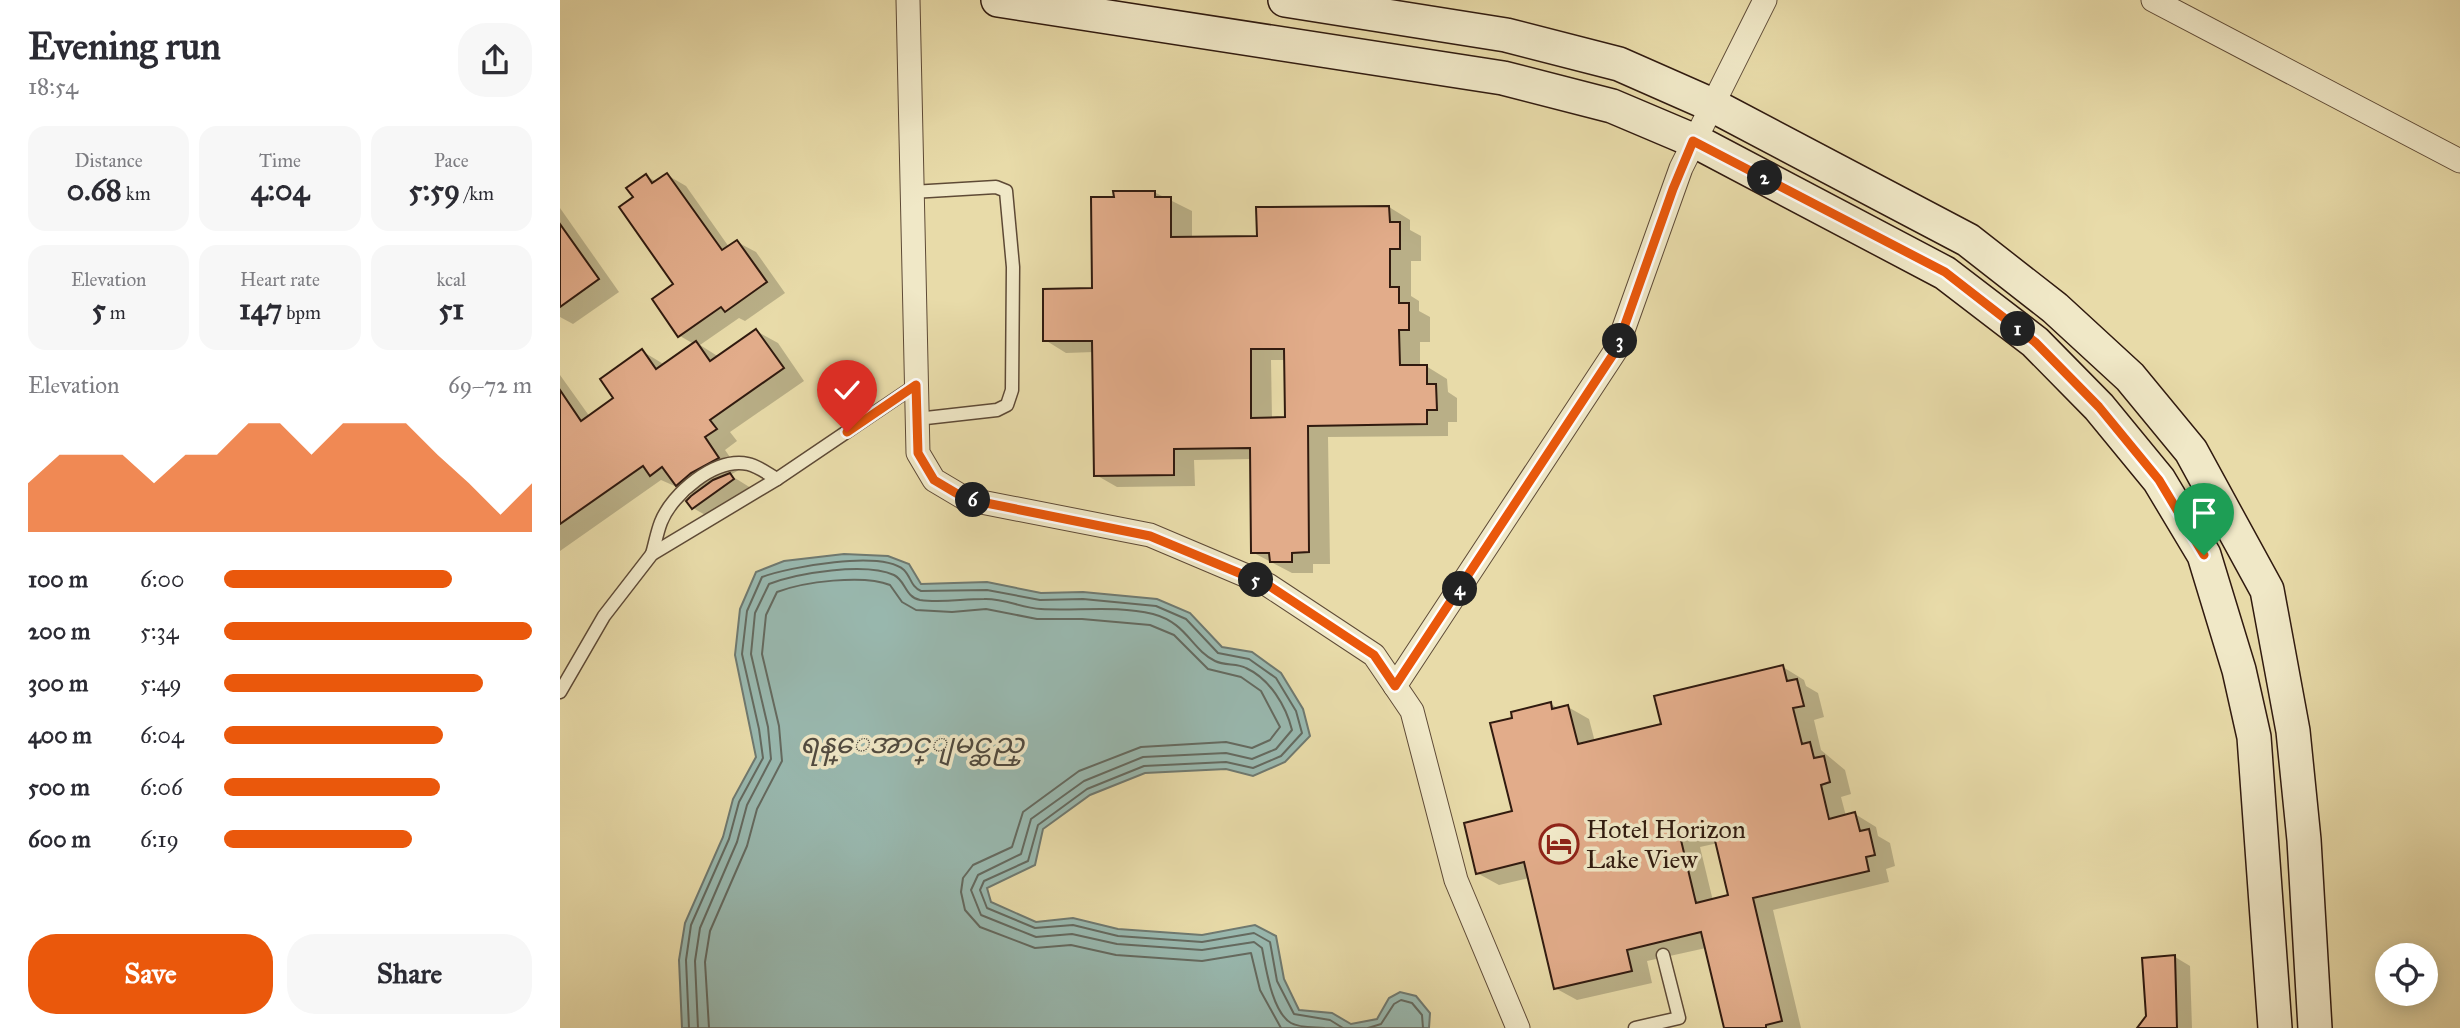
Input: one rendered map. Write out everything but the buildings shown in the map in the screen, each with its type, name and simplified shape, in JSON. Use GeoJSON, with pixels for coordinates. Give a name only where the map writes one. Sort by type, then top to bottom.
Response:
{"type":"FeatureCollection","features":[{"type":"Feature","properties":{"kind":"main road"},"geometry":{"type":"LineString","coordinates":[[998,0],[1503,78],[1612,106],[1693,141],[1945,272],[2035,342],[2099,407],[2159,480],[2204,555],[2239,670],[2254,737],[2275,1028]]}},
{"type":"Feature","properties":{"kind":"main road"},"geometry":{"type":"LineString","coordinates":[[1285,0],[1506,35],[1619,64],[1712,105],[1968,240],[2055,308],[2130,377],[2190,451],[2267,590],[2293,731],[2304,840],[2315,1028]]}},
{"type":"Feature","properties":{"kind":"street"},"geometry":{"type":"LineString","coordinates":[[908,0],[918,453],[934,480],[966,499],[1150,536],[1268,585],[1374,655],[1412,711],[1456,880],[1518,1028]]}},
{"type":"Feature","properties":{"kind":"street"},"geometry":{"type":"LineString","coordinates":[[1395,686],[1616,350],[1673,189],[1693,141],[1765,0]]}},
{"type":"Feature","properties":{"kind":"street"},"geometry":{"type":"LineString","coordinates":[[2153,0],[2460,161]]}},
{"type":"Feature","properties":{"kind":"lane"},"geometry":{"type":"LineString","coordinates":[[912,191],[996,187],[1006,191],[1013,267],[1012,390],[1007,405],[997,410],[917,419]]}},
{"type":"Feature","properties":{"kind":"lane"},"geometry":{"type":"LineString","coordinates":[[560,692],[604,616],[652,554],[777,479],[916,385]]}},
{"type":"Feature","properties":{"kind":"lane"},"geometry":{"type":"LineString","coordinates":[[652,554],[661,520],[677,498],[699,477],[730,464],[748,464],[777,479]]}},
{"type":"Feature","properties":{"kind":"lane"},"geometry":{"type":"LineString","coordinates":[[1635,1028],[1679,1018],[1663,955]]}},
{"type":"Feature","properties":{"kind":"water","name":"ရန္ေအာင္ျမင္ဆည္"},"geometry":{"type":"Polygon","coordinates":[[[844,554],[888,556],[909,564],[921,584],[987,582],[1041,593],[1083,592],[1157,599],[1190,613],[1222,647],[1252,652],[1281,673],[1303,709],[1310,736],[1285,762],[1253,776],[1226,769],[1145,773],[1090,795],[1043,829],[1035,865],[987,888],[991,902],[1036,922],[1073,918],[1118,929],[1202,935],[1255,925],[1276,936],[1284,979],[1299,1010],[1332,1013],[1351,1024],[1377,1019],[1389,998],[1400,992],[1416,996],[1430,1013],[1429,1028],[682,1028],[679,960],[685,923],[723,837],[733,799],[756,757],[735,655],[740,609],[756,572],[784,561],[844,554]]]}},
{"type":"Feature","properties":{"kind":"place","name":"Hotel Horizon Lake View"},"geometry":{"type":"Point","coordinates":[1559,844]}},
{"type":"Feature","properties":{"kind":"route"},"geometry":{"type":"LineString","coordinates":[[847,432],[916,385],[918,453],[934,480],[966,499],[1150,536],[1268,585],[1374,655],[1395,686],[1616,350],[1673,189],[1693,141],[1945,272],[2035,342],[2099,407],[2159,480],[2204,555]]}}]}
